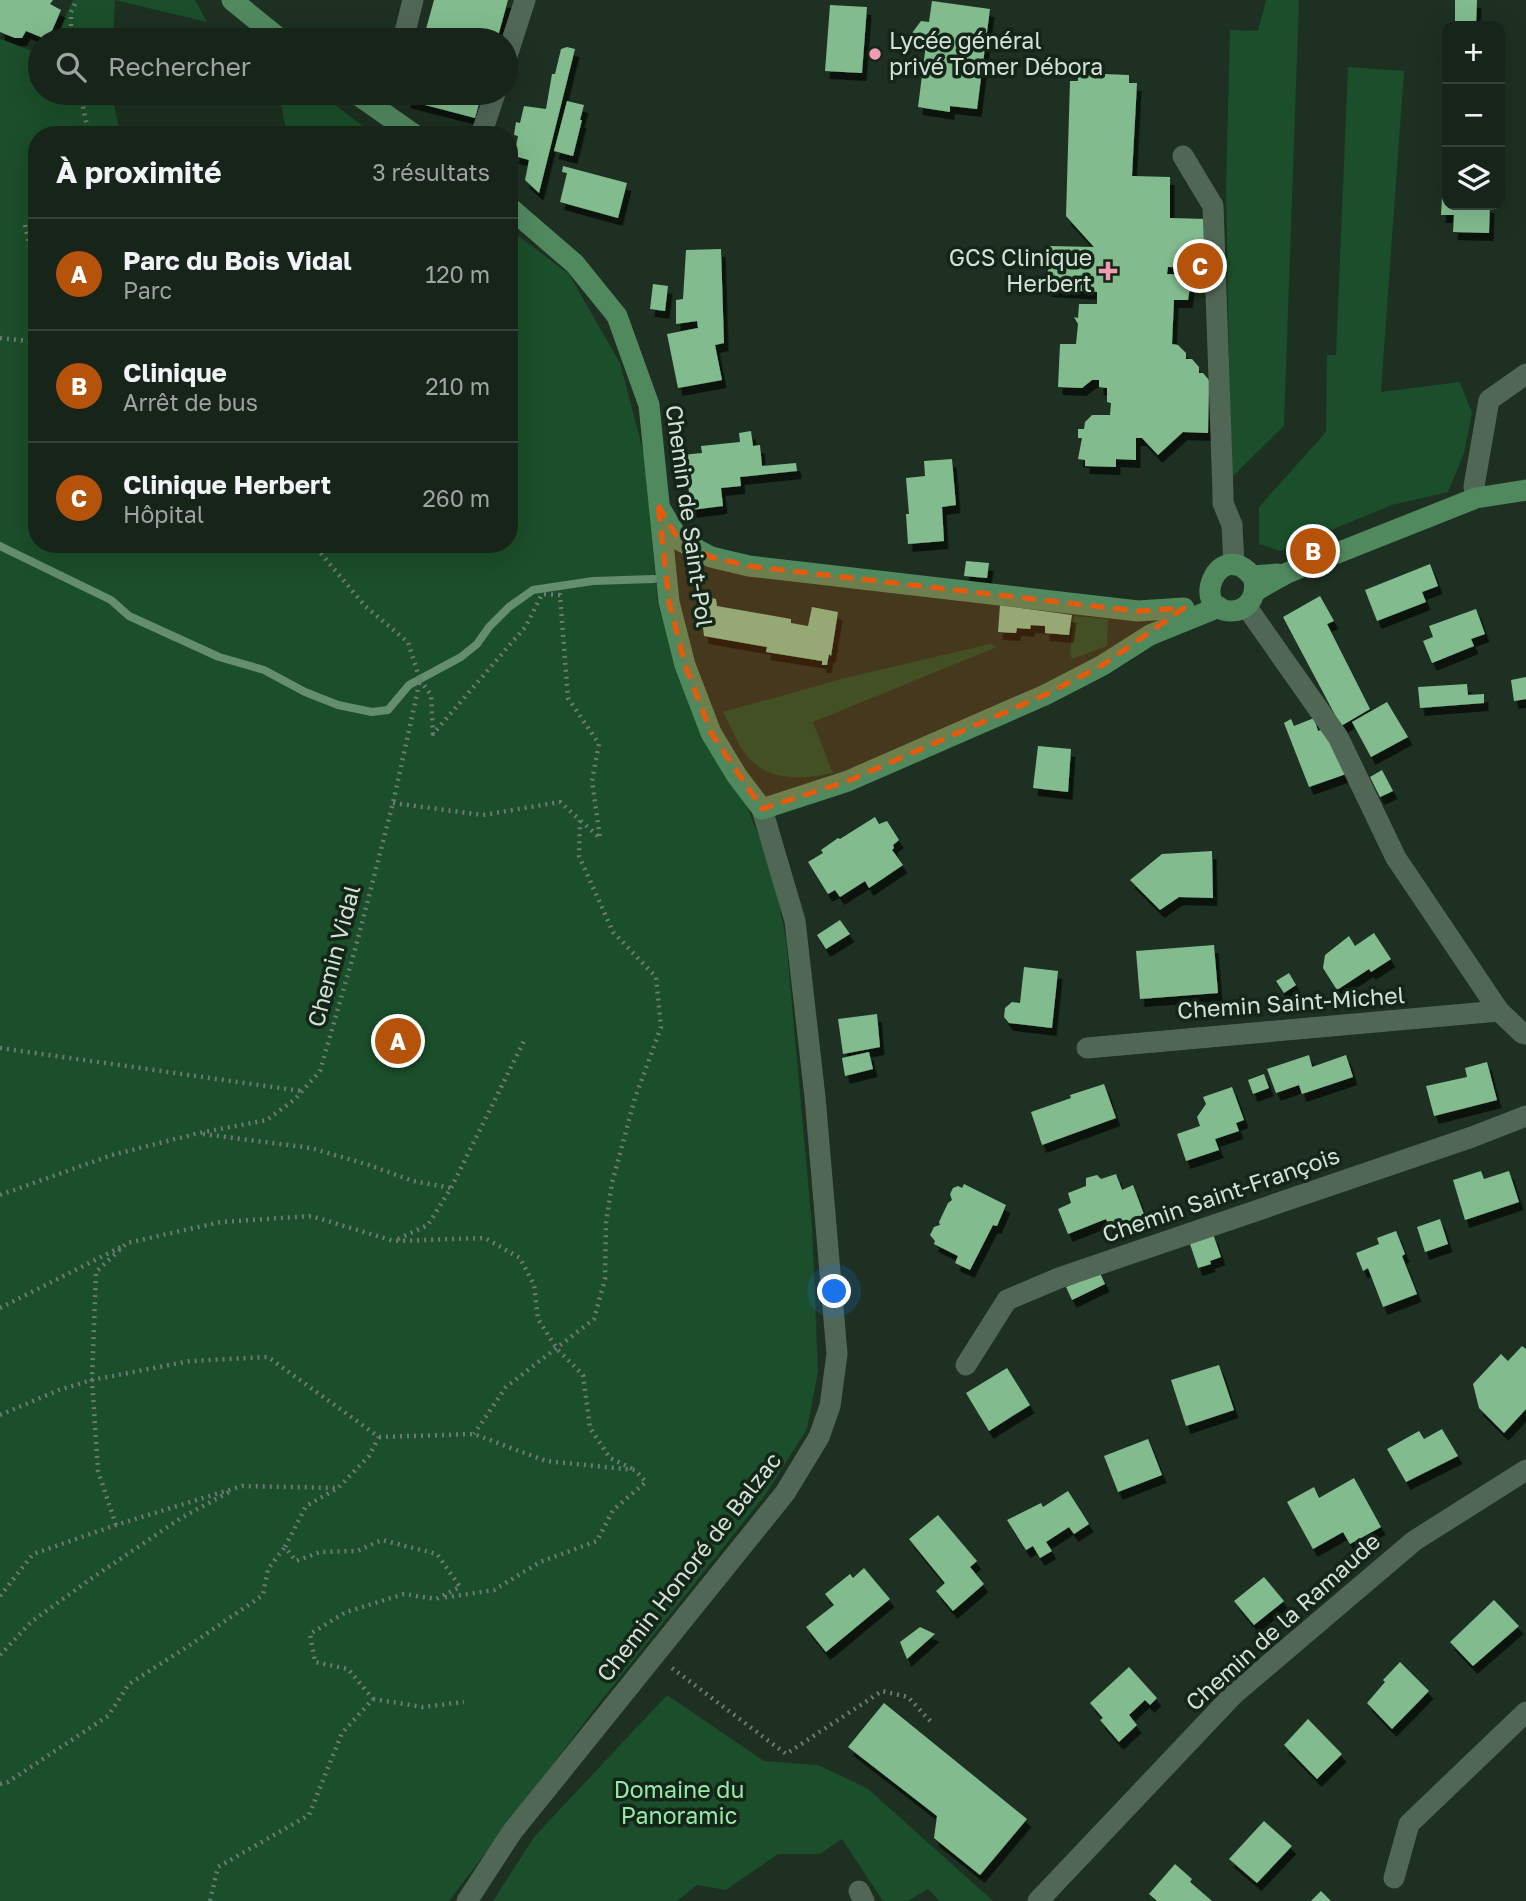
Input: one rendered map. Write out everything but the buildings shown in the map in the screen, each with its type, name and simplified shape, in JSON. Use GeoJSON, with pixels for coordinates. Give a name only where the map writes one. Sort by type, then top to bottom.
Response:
{"type":"FeatureCollection","features":[{"type":"Feature","properties":{"kind":"main road"},"geometry":{"type":"LineString","coordinates":[[232,0],[266,28]]}},
{"type":"Feature","properties":{"kind":"main road"},"geometry":{"type":"LineString","coordinates":[[385,105],[406,126]]}},
{"type":"Feature","properties":{"kind":"main road","name":"Chemin de Saint-Pol"},"geometry":{"type":"LineString","coordinates":[[518,215],[575,264],[617,316],[649,405],[669,602],[685,665],[711,733],[737,776],[762,809]]}},
{"type":"Feature","properties":{"kind":"main road"},"geometry":{"type":"LineString","coordinates":[[1248,584],[1221,568],[1215,573],[1209,586],[1214,600],[1232,611],[1248,584],[1287,573],[1476,498],[1526,490]]}},
{"type":"Feature","properties":{"kind":"main road"},"geometry":{"type":"LineString","coordinates":[[658,505],[679,540],[711,557],[749,566],[1138,611],[1188,612]]}},
{"type":"Feature","properties":{"kind":"main road"},"geometry":{"type":"LineString","coordinates":[[762,809],[848,780],[1045,695],[1103,665],[1188,612],[1214,600]]}},
{"type":"Feature","properties":{"kind":"street"},"geometry":{"type":"LineString","coordinates":[[406,28],[413,0]]}},
{"type":"Feature","properties":{"kind":"street"},"geometry":{"type":"LineString","coordinates":[[516,28],[525,0]]}},
{"type":"Feature","properties":{"kind":"street"},"geometry":{"type":"LineString","coordinates":[[484,126],[491,105]]}},
{"type":"Feature","properties":{"kind":"street"},"geometry":{"type":"LineString","coordinates":[[1183,156],[1213,206],[1223,503],[1232,525],[1248,584],[1338,737],[1396,858],[1499,1011],[1526,1034]]}},
{"type":"Feature","properties":{"kind":"street"},"geometry":{"type":"LineString","coordinates":[[1476,498],[1474,486],[1489,400],[1526,374]]}},
{"type":"Feature","properties":{"kind":"street","name":"Chemin Honoré de Balzac"},"geometry":{"type":"LineString","coordinates":[[467,1901],[512,1832],[785,1493],[819,1437],[830,1406],[837,1354],[815,1097],[795,921],[762,809]]}},
{"type":"Feature","properties":{"kind":"street","name":"Chemin Saint-Michel"},"geometry":{"type":"LineString","coordinates":[[1087,1048],[1499,1011]]}},
{"type":"Feature","properties":{"kind":"street","name":"Chemin Saint-François"},"geometry":{"type":"LineString","coordinates":[[966,1365],[1007,1300],[1059,1278],[1459,1142],[1526,1116]]}},
{"type":"Feature","properties":{"kind":"street","name":"Chemin de la Ramaude"},"geometry":{"type":"LineString","coordinates":[[1038,1901],[1234,1694],[1414,1541],[1526,1470]]}},
{"type":"Feature","properties":{"kind":"street"},"geometry":{"type":"LineString","coordinates":[[1394,1878],[1409,1825],[1526,1712]]}},
{"type":"Feature","properties":{"kind":"path"},"geometry":{"type":"LineString","coordinates":[[71,28],[71,12],[77,0]]}},
{"type":"Feature","properties":{"kind":"path"},"geometry":{"type":"LineString","coordinates":[[83,105],[87,126]]}},
{"type":"Feature","properties":{"kind":"path"},"geometry":{"type":"LineString","coordinates":[[25,225],[28,238]]}},
{"type":"Feature","properties":{"kind":"path"},"geometry":{"type":"LineString","coordinates":[[0,338],[28,341]]}},
{"type":"Feature","properties":{"kind":"path","name":"Chemin Vidal"},"geometry":{"type":"LineString","coordinates":[[0,1195],[112,1155],[199,1133],[267,1120],[302,1091],[320,1071],[393,803],[420,680],[408,642],[365,606],[321,553]]}},
{"type":"Feature","properties":{"kind":"path"},"geometry":{"type":"LineString","coordinates":[[393,803],[483,815],[560,802],[600,838],[592,780],[599,744],[568,698],[560,595],[542,594],[526,626],[433,734],[431,695],[420,680]]}},
{"type":"Feature","properties":{"kind":"path"},"geometry":{"type":"LineString","coordinates":[[474,1434],[506,1387],[594,1319],[605,1279],[606,1223],[612,1183],[635,1098],[661,1027],[656,977],[613,932],[579,856],[580,820]]}},
{"type":"Feature","properties":{"kind":"path"},"geometry":{"type":"LineString","coordinates":[[394,1241],[428,1225],[451,1188],[524,1041]]}},
{"type":"Feature","properties":{"kind":"path"},"geometry":{"type":"LineString","coordinates":[[0,1048],[302,1091]]}},
{"type":"Feature","properties":{"kind":"path"},"geometry":{"type":"LineString","coordinates":[[199,1133],[311,1148],[413,1181],[451,1188]]}},
{"type":"Feature","properties":{"kind":"path"},"geometry":{"type":"LineString","coordinates":[[0,1308],[127,1243],[221,1222],[311,1216],[394,1241],[485,1238],[520,1258],[534,1285],[538,1319],[557,1349],[583,1376],[590,1428],[610,1458],[635,1470],[646,1482],[613,1510],[597,1541],[540,1562],[494,1590],[436,1599],[404,1594],[346,1612],[310,1634],[315,1662],[348,1669],[373,1699],[423,1707],[464,1702]]}},
{"type":"Feature","properties":{"kind":"path"},"geometry":{"type":"LineString","coordinates":[[116,1525],[98,1471],[92,1381],[96,1272],[127,1243]]}},
{"type":"Feature","properties":{"kind":"path"},"geometry":{"type":"LineString","coordinates":[[0,1415],[59,1390],[92,1381],[190,1361],[268,1357],[379,1437],[474,1434],[546,1461],[635,1470]]}},
{"type":"Feature","properties":{"kind":"path"},"geometry":{"type":"LineString","coordinates":[[0,1784],[8,1782],[108,1716],[129,1684],[263,1595],[268,1569],[285,1547],[306,1506],[338,1488],[369,1456],[379,1437]]}},
{"type":"Feature","properties":{"kind":"path"},"geometry":{"type":"LineString","coordinates":[[0,1596],[33,1554],[116,1525],[242,1486],[338,1488]]}},
{"type":"Feature","properties":{"kind":"path"},"geometry":{"type":"LineString","coordinates":[[0,1655],[31,1622],[92,1578],[181,1518],[242,1486]]}},
{"type":"Feature","properties":{"kind":"path"},"geometry":{"type":"LineString","coordinates":[[285,1547],[296,1561],[320,1552],[357,1551],[382,1540],[437,1554],[460,1587],[436,1599]]}},
{"type":"Feature","properties":{"kind":"path"},"geometry":{"type":"LineString","coordinates":[[654,1655],[786,1754],[882,1691],[908,1697],[932,1723]]}},
{"type":"Feature","properties":{"kind":"path"},"geometry":{"type":"LineString","coordinates":[[209,1901],[218,1867],[309,1815],[342,1732],[373,1699]]}},
{"type":"Feature","properties":{"kind":"highlighted area"},"geometry":{"type":"Polygon","coordinates":[[[658,505],[679,540],[711,557],[749,566],[1138,611],[1184,608],[1103,665],[1045,695],[848,781],[762,809],[711,733],[685,665],[669,602],[658,505]]]}},
{"type":"Feature","properties":{"kind":"green space"},"geometry":{"type":"Polygon","coordinates":[[[73,0],[115,0],[114,28],[60,28],[73,0]]]}},
{"type":"Feature","properties":{"kind":"green space"},"geometry":{"type":"Polygon","coordinates":[[[115,0],[195,0],[207,22],[115,0]]]}},
{"type":"Feature","properties":{"kind":"green space"},"geometry":{"type":"Polygon","coordinates":[[[1266,0],[1299,0],[1284,426],[1231,478],[1226,188],[1230,30],[1258,31],[1266,0]]]}},
{"type":"Feature","properties":{"kind":"green space"},"geometry":{"type":"Polygon","coordinates":[[[0,39],[28,50],[28,105],[114,105],[118,126],[28,126],[28,553],[518,553],[518,236],[569,274],[620,363],[644,454],[658,605],[682,684],[748,809],[771,867],[786,938],[812,1225],[818,1371],[807,1429],[766,1494],[597,1706],[449,1901],[0,1901],[0,39]]]}},
{"type":"Feature","properties":{"kind":"green space"},"geometry":{"type":"Polygon","coordinates":[[[1348,67],[1404,71],[1381,392],[1460,382],[1472,413],[1464,453],[1448,492],[1392,505],[1280,551],[1259,544],[1259,507],[1326,432],[1327,355],[1336,355],[1348,67]]]}},
{"type":"Feature","properties":{"kind":"green space"},"geometry":{"type":"Polygon","coordinates":[[[281,105],[335,105],[363,126],[285,126],[281,105]]]}},
{"type":"Feature","properties":{"kind":"green space"},"geometry":{"type":"Polygon","coordinates":[[[1074,616],[1108,619],[1107,646],[1072,659],[1070,654],[1074,616]]]}},
{"type":"Feature","properties":{"kind":"green space"},"geometry":{"type":"Polygon","coordinates":[[[990,644],[997,647],[813,722],[833,773],[796,777],[772,773],[762,768],[743,751],[723,712],[845,678],[990,644]]]}},
{"type":"Feature","properties":{"kind":"green space","name":"Domaine du Panoramic"},"geometry":{"type":"Polygon","coordinates":[[[667,1695],[764,1761],[818,1765],[867,1788],[993,1901],[940,1901],[928,1889],[908,1901],[883,1901],[842,1839],[820,1854],[778,1854],[726,1890],[697,1885],[677,1901],[493,1901],[534,1837],[667,1695]]]}},
{"type":"Feature","properties":{"kind":"waterway"},"geometry":{"type":"LineString","coordinates":[[0,546],[111,600],[129,616],[219,657],[264,670],[305,692],[338,705],[372,712],[388,710],[409,685],[461,657],[477,644],[509,607],[533,590],[593,581],[654,579]]}},
{"type":"Feature","properties":{"kind":"place","name":"Lycée général privé Tomer Débora"},"geometry":{"type":"Point","coordinates":[875,54]}},
{"type":"Feature","properties":{"kind":"place","name":"Clinique Herbert"},"geometry":{"type":"Point","coordinates":[1200,266]}},
{"type":"Feature","properties":{"kind":"place","name":"GCS Clinique Herbert"},"geometry":{"type":"Point","coordinates":[1108,271]}},
{"type":"Feature","properties":{"kind":"place","name":"Clinique"},"geometry":{"type":"Point","coordinates":[1313,551]}},
{"type":"Feature","properties":{"kind":"place","name":"Parc du Bois Vidal"},"geometry":{"type":"Point","coordinates":[398,1041]}}]}
